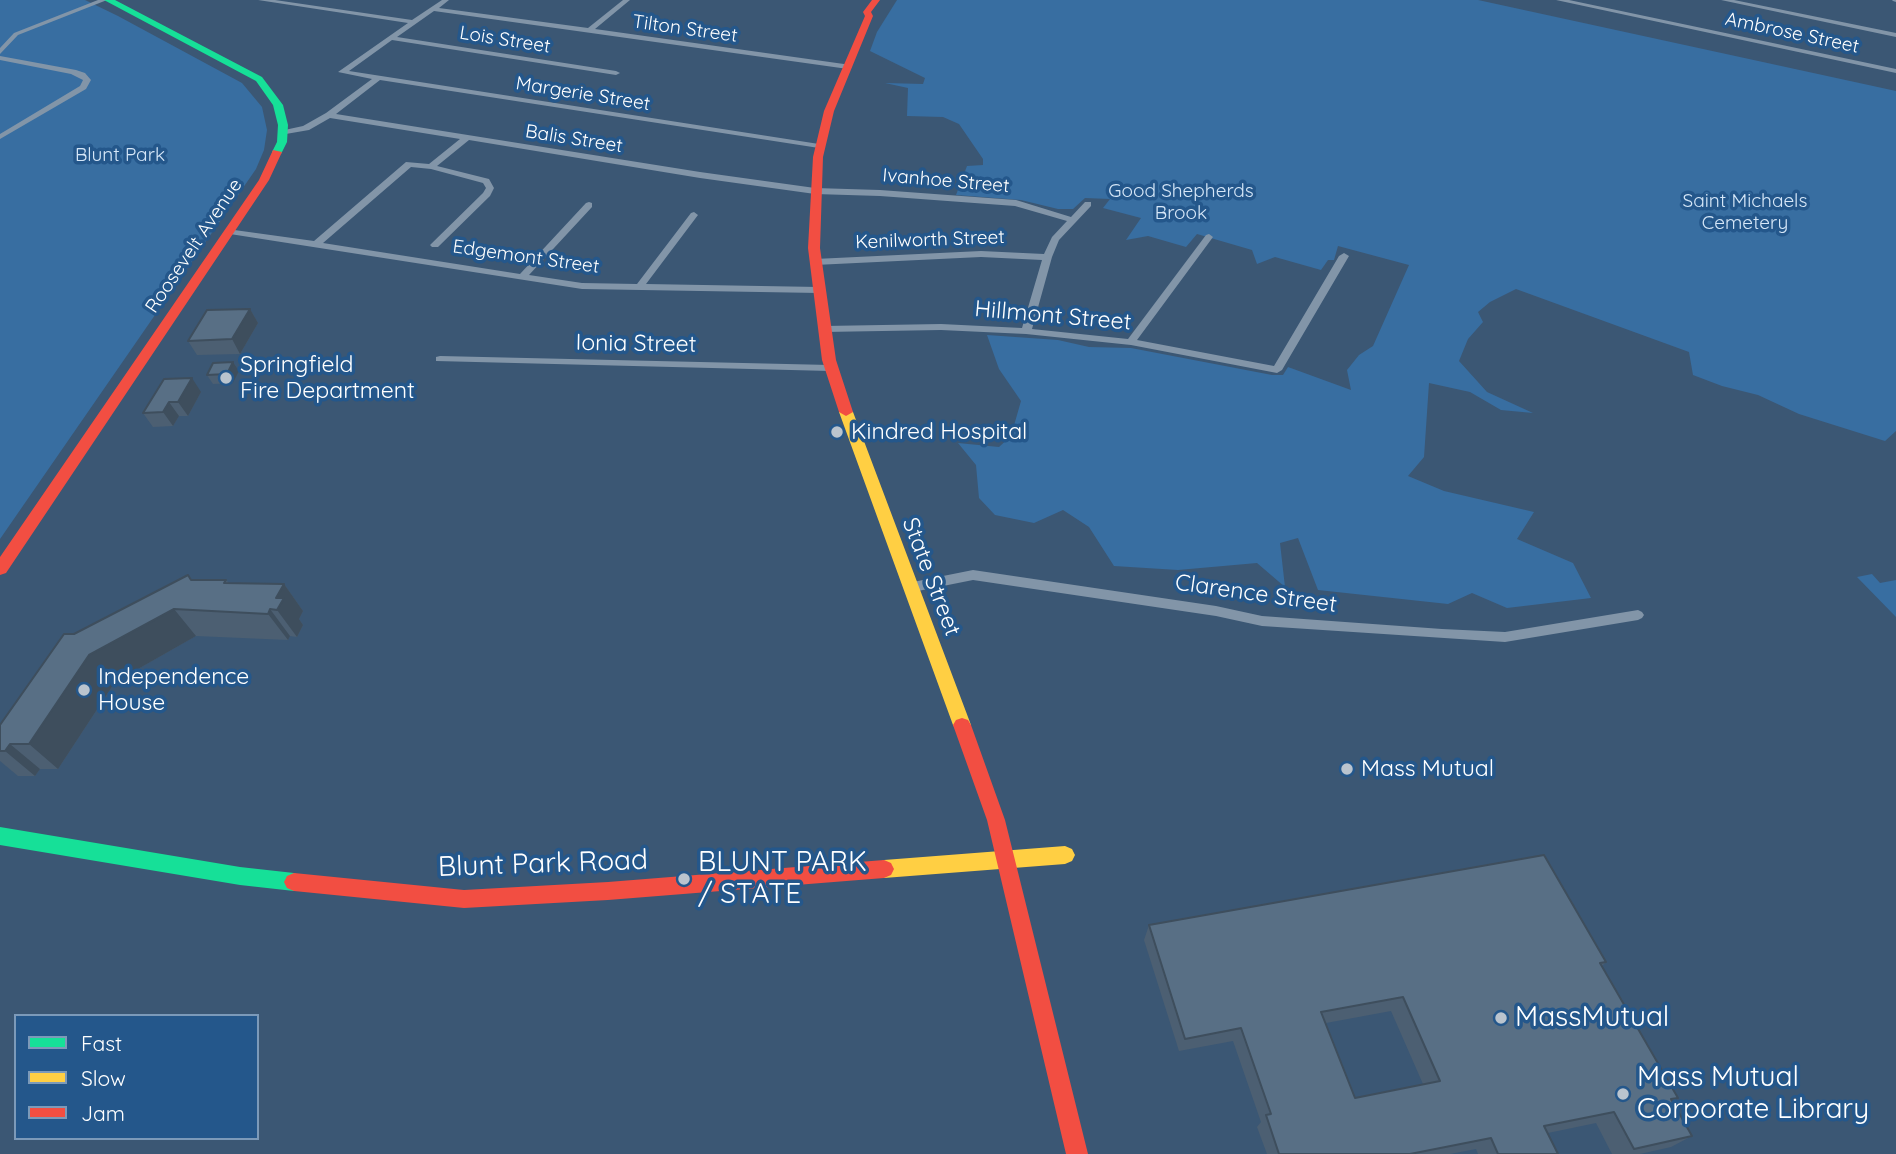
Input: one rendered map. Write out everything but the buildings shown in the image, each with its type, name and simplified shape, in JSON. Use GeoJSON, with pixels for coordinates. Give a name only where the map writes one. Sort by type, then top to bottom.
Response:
{"type":"FeatureCollection","features":[{"type":"Feature","properties":{"kind":"main road"},"geometry":{"type":"LineString","coordinates":[[110,2],[259,79],[278,106],[283,133]]}},
{"type":"Feature","properties":{"kind":"main road","name":"State Street"},"geometry":{"type":"LineString","coordinates":[[875,4],[827,117],[819,146],[815,191],[815,262],[824,329],[831,368],[996,820],[1077,1154]]}},
{"type":"Feature","properties":{"kind":"main road","name":"Roosevelt Avenue"},"geometry":{"type":"LineString","coordinates":[[0,569],[269,172],[283,133]]}},
{"type":"Feature","properties":{"kind":"main road","name":"Blunt Park Road"},"geometry":{"type":"LineString","coordinates":[[0,836],[240,876],[464,899],[1065,856]]}},
{"type":"Feature","properties":{"kind":"street"},"geometry":{"type":"LineString","coordinates":[[261,0],[412,22]]}},
{"type":"Feature","properties":{"kind":"street"},"geometry":{"type":"LineString","coordinates":[[342,72],[446,0]]}},
{"type":"Feature","properties":{"kind":"street"},"geometry":{"type":"LineString","coordinates":[[608,0],[626,1]]}},
{"type":"Feature","properties":{"kind":"street","name":"Ambrose Street"},"geometry":{"type":"LineString","coordinates":[[1559,0],[1896,71]]}},
{"type":"Feature","properties":{"kind":"street"},"geometry":{"type":"LineString","coordinates":[[1724,0],[1896,35]]}},
{"type":"Feature","properties":{"kind":"street"},"geometry":{"type":"LineString","coordinates":[[589,31],[626,1]]}},
{"type":"Feature","properties":{"kind":"street"},"geometry":{"type":"LineString","coordinates":[[0,52],[8,40],[47,20],[110,2]]}},
{"type":"Feature","properties":{"kind":"street"},"geometry":{"type":"LineString","coordinates":[[8,40],[25,38],[110,2]]}},
{"type":"Feature","properties":{"kind":"street","name":"Tilton Street"},"geometry":{"type":"LineString","coordinates":[[434,9],[848,67]]}},
{"type":"Feature","properties":{"kind":"street"},"geometry":{"type":"LineString","coordinates":[[47,20],[58,23]]}},
{"type":"Feature","properties":{"kind":"street"},"geometry":{"type":"LineString","coordinates":[[32,27],[45,29]]}},
{"type":"Feature","properties":{"kind":"street","name":"Lois Street"},"geometry":{"type":"LineString","coordinates":[[390,38],[616,74]]}},
{"type":"Feature","properties":{"kind":"street"},"geometry":{"type":"LineString","coordinates":[[0,58],[73,72],[82,75],[86,80],[83,87],[0,137]]}},
{"type":"Feature","properties":{"kind":"street","name":"Margerie Street"},"geometry":{"type":"LineString","coordinates":[[342,72],[819,146]]}},
{"type":"Feature","properties":{"kind":"street"},"geometry":{"type":"LineString","coordinates":[[283,133],[306,128],[329,115],[377,79]]}},
{"type":"Feature","properties":{"kind":"street","name":"Balis Street"},"geometry":{"type":"LineString","coordinates":[[329,115],[815,191]]}},
{"type":"Feature","properties":{"kind":"street"},"geometry":{"type":"LineString","coordinates":[[432,167],[466,138]]}},
{"type":"Feature","properties":{"kind":"street"},"geometry":{"type":"LineString","coordinates":[[316,244],[409,164],[486,181],[490,188],[487,194],[435,244]]}},
{"type":"Feature","properties":{"kind":"street","name":"Ivanhoe Street"},"geometry":{"type":"LineString","coordinates":[[815,191],[880,192],[1016,203],[1073,219]]}},
{"type":"Feature","properties":{"kind":"street"},"geometry":{"type":"LineString","coordinates":[[1026,331],[1046,257],[1055,239],[1088,204]]}},
{"type":"Feature","properties":{"kind":"street"},"geometry":{"type":"LineString","coordinates":[[522,277],[589,205]]}},
{"type":"Feature","properties":{"kind":"street"},"geometry":{"type":"LineString","coordinates":[[640,286],[694,215]]}},
{"type":"Feature","properties":{"kind":"street","name":"Edgemont Street"},"geometry":{"type":"LineString","coordinates":[[230,231],[582,286],[819,290]]}},
{"type":"Feature","properties":{"kind":"street"},"geometry":{"type":"LineString","coordinates":[[1131,342],[1209,237]]}},
{"type":"Feature","properties":{"kind":"street","name":"Kenilworth Street"},"geometry":{"type":"LineString","coordinates":[[815,262],[981,254],[1046,257]]}},
{"type":"Feature","properties":{"kind":"street","name":"Hillmont Street"},"geometry":{"type":"LineString","coordinates":[[824,329],[941,327],[1026,331],[1131,342],[1277,370],[1344,256]]}},
{"type":"Feature","properties":{"kind":"street","name":"Ionia Street"},"geometry":{"type":"LineString","coordinates":[[440,359],[831,368]]}},
{"type":"Feature","properties":{"kind":"street","name":"Clarence Street"},"geometry":{"type":"LineString","coordinates":[[912,587],[973,575],[1216,611],[1262,621],[1442,635],[1505,637],[1638,615]]}},
{"type":"Feature","properties":{"kind":"green space","name":"Blunt Park"},"geometry":{"type":"Polygon","coordinates":[[[0,0],[85,0],[118,16],[242,83],[262,107],[267,130],[264,150],[256,169],[0,539],[0,0]]]}},
{"type":"Feature","properties":{"kind":"green space","name":"Saint Michaels Cemetery"},"geometry":{"type":"Polygon","coordinates":[[[897,0],[1478,0],[1896,91],[1896,431],[1885,441],[1799,414],[1758,395],[1722,386],[1693,375],[1689,352],[1516,289],[1490,302],[1478,312],[1483,322],[1468,339],[1459,361],[1487,392],[1533,413],[1501,410],[1470,392],[1429,383],[1424,457],[1408,476],[1444,491],[1534,512],[1517,539],[1573,563],[1591,598],[1507,608],[1472,593],[1448,604],[1318,590],[1298,538],[1280,543],[1285,587],[1257,563],[1178,570],[1114,566],[1089,527],[1063,510],[1034,523],[995,515],[979,498],[976,465],[958,443],[999,447],[1011,436],[1021,401],[999,369],[987,335],[1058,340],[1089,347],[1131,348],[1272,375],[1283,375],[1288,367],[1351,390],[1347,370],[1359,355],[1373,346],[1409,265],[1338,246],[1334,260],[1328,260],[1321,270],[1275,257],[1257,264],[1252,250],[1197,234],[1186,247],[1148,236],[1126,240],[1141,218],[1103,208],[1110,199],[1085,198],[1073,209],[1058,209],[1021,200],[956,195],[967,166],[983,165],[983,159],[959,124],[943,117],[907,116],[908,88],[885,83],[923,84],[925,78],[870,51],[877,32],[897,0]]]}},
{"type":"Feature","properties":{"kind":"green space"},"geometry":{"type":"Polygon","coordinates":[[[1872,574],[1880,583],[1896,580],[1896,617],[1857,577],[1872,574]]]}},
{"type":"Feature","properties":{"kind":"traffic: fast"},"geometry":{"type":"LineString","coordinates":[[108,0],[259,79],[278,105],[283,125],[282,142],[277,152]]}},
{"type":"Feature","properties":{"kind":"traffic: fast"},"geometry":{"type":"LineString","coordinates":[[0,836],[240,876],[294,882]]}},
{"type":"Feature","properties":{"kind":"traffic: slow"},"geometry":{"type":"LineString","coordinates":[[846,412],[962,725]]}},
{"type":"Feature","properties":{"kind":"traffic: slow"},"geometry":{"type":"LineString","coordinates":[[884,869],[1065,855]]}},
{"type":"Feature","properties":{"kind":"traffic: jam"},"geometry":{"type":"LineString","coordinates":[[846,412],[829,360],[814,248],[818,157],[829,111],[869,16],[867,12],[876,0]]}},
{"type":"Feature","properties":{"kind":"traffic: jam"},"geometry":{"type":"LineString","coordinates":[[0,569],[264,180],[277,152]]}},
{"type":"Feature","properties":{"kind":"traffic: jam"},"geometry":{"type":"LineString","coordinates":[[962,725],[996,820],[1077,1154]]}},
{"type":"Feature","properties":{"kind":"traffic: jam"},"geometry":{"type":"LineString","coordinates":[[294,882],[464,899],[608,891],[884,869]]}},
{"type":"Feature","properties":{"kind":"place","name":"Springfield Fire Department"},"geometry":{"type":"Point","coordinates":[226,378]}},
{"type":"Feature","properties":{"kind":"place","name":"Kindred Hospital"},"geometry":{"type":"Point","coordinates":[837,432]}},
{"type":"Feature","properties":{"kind":"place","name":"Independence House"},"geometry":{"type":"Point","coordinates":[84,690]}},
{"type":"Feature","properties":{"kind":"place","name":"Mass Mutual"},"geometry":{"type":"Point","coordinates":[1347,769]}},
{"type":"Feature","properties":{"kind":"place","name":"BLUNT PARK / STATE"},"geometry":{"type":"Point","coordinates":[684,879]}},
{"type":"Feature","properties":{"kind":"place","name":"MassMutual"},"geometry":{"type":"Point","coordinates":[1501,1018]}},
{"type":"Feature","properties":{"kind":"place","name":"Mass Mutual Corporate Library"},"geometry":{"type":"Point","coordinates":[1623,1094]}},
{"type":"Feature","properties":{"kind":"park label","name":"Good Shepherds Brook"},"geometry":{"type":"Point","coordinates":[1181,202]}}]}
